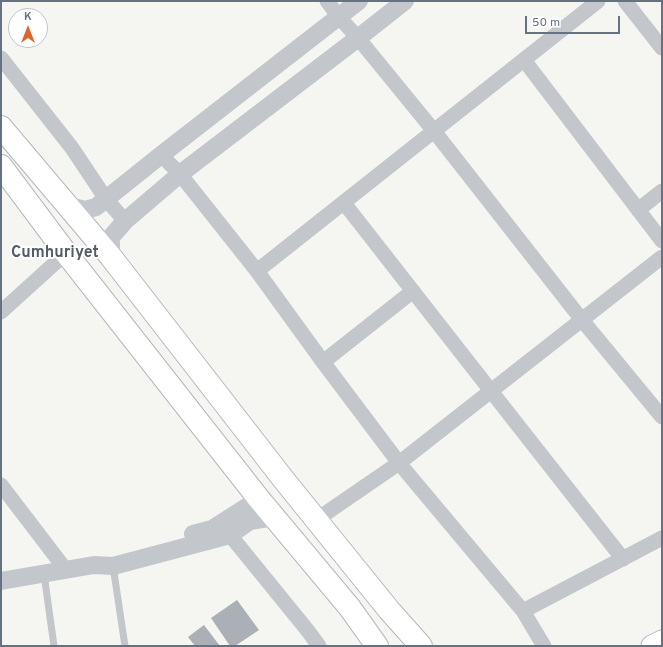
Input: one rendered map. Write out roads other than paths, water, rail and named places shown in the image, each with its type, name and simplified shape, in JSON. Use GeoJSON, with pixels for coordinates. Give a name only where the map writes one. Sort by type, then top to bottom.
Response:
{"type":"FeatureCollection","features":[{"type":"Feature","properties":{"kind":"main road"},"geometry":{"type":"LineString","coordinates":[[1,127],[111,257],[284,480],[389,610],[421,646]]}},
{"type":"Feature","properties":{"kind":"main road"},"geometry":{"type":"LineString","coordinates":[[1,166],[66,253],[259,499],[350,608],[377,646]]}},
{"type":"Feature","properties":{"kind":"main road"},"geometry":{"type":"LineString","coordinates":[[652,646],[662,641]]}},
{"type":"Feature","properties":{"kind":"street"},"geometry":{"type":"LineString","coordinates":[[327,1],[434,132],[582,320],[662,418]]}},
{"type":"Feature","properties":{"kind":"street"},"geometry":{"type":"LineString","coordinates":[[66,205],[85,210],[96,207],[359,1]]}},
{"type":"Feature","properties":{"kind":"street"},"geometry":{"type":"LineString","coordinates":[[111,257],[111,237],[125,221],[180,174],[405,1]]}},
{"type":"Feature","properties":{"kind":"street"},"geometry":{"type":"LineString","coordinates":[[257,271],[598,1]]}},
{"type":"Feature","properties":{"kind":"street"},"geometry":{"type":"LineString","coordinates":[[625,1],[662,48]]}},
{"type":"Feature","properties":{"kind":"street"},"geometry":{"type":"LineString","coordinates":[[1,58],[72,148],[106,199],[125,221]]}},
{"type":"Feature","properties":{"kind":"street"},"geometry":{"type":"LineString","coordinates":[[524,60],[662,241]]}},
{"type":"Feature","properties":{"kind":"street"},"geometry":{"type":"LineString","coordinates":[[161,155],[180,174],[257,271],[399,463],[523,611],[544,646]]}},
{"type":"Feature","properties":{"kind":"street"},"geometry":{"type":"LineString","coordinates":[[638,210],[662,191]]}},
{"type":"Feature","properties":{"kind":"street"},"geometry":{"type":"LineString","coordinates":[[344,203],[623,559]]}},
{"type":"Feature","properties":{"kind":"street"},"geometry":{"type":"LineString","coordinates":[[1,312],[66,253]]}},
{"type":"Feature","properties":{"kind":"street"},"geometry":{"type":"LineString","coordinates":[[316,520],[399,463],[662,257]]}},
{"type":"Feature","properties":{"kind":"street"},"geometry":{"type":"LineString","coordinates":[[323,362],[413,291]]}},
{"type":"Feature","properties":{"kind":"street"},"geometry":{"type":"LineString","coordinates":[[1,485],[66,570]]}},
{"type":"Feature","properties":{"kind":"street"},"geometry":{"type":"LineString","coordinates":[[1,581],[94,565],[112,558],[212,529],[259,499]]}},
{"type":"Feature","properties":{"kind":"street"},"geometry":{"type":"LineString","coordinates":[[94,565],[113,566],[230,535],[250,521],[274,517]]}},
{"type":"Feature","properties":{"kind":"street"},"geometry":{"type":"LineString","coordinates":[[230,535],[319,646]]}},
{"type":"Feature","properties":{"kind":"street"},"geometry":{"type":"LineString","coordinates":[[523,611],[662,538]]}},
{"type":"Feature","properties":{"kind":"lane"},"geometry":{"type":"LineString","coordinates":[[113,566],[125,646]]}},
{"type":"Feature","properties":{"kind":"lane"},"geometry":{"type":"LineString","coordinates":[[44,574],[54,646]]}},
{"type":"Feature","properties":{"kind":"district","name":"Cumhuriyet"},"geometry":{"type":"Point","coordinates":[55,254]}}]}
